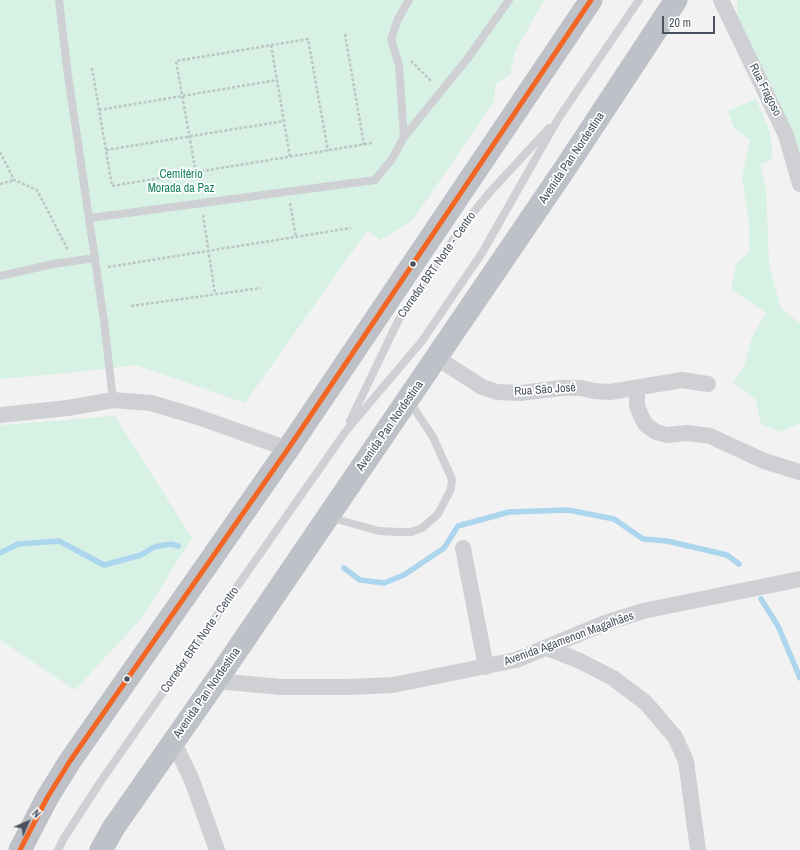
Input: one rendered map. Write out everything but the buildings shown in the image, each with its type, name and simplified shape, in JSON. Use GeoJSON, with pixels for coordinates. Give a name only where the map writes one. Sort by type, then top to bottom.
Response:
{"type":"FeatureCollection","features":[{"type":"Feature","properties":{"kind":"highway"},"geometry":{"type":"LineString","coordinates":[[20,850],[47,798],[70,761],[288,449],[591,0]]}},
{"type":"Feature","properties":{"kind":"highway","name":"Avenida Pan Nordestina"},"geometry":{"type":"LineString","coordinates":[[101,850],[114,827],[437,358],[566,167],[676,0]]}},
{"type":"Feature","properties":{"kind":"street","name":"Rua Fragoso"},"geometry":{"type":"LineString","coordinates":[[721,0],[786,134],[800,184]]}},
{"type":"Feature","properties":{"kind":"street","name":"Rua São José"},"geometry":{"type":"LineString","coordinates":[[437,358],[482,387],[497,392],[520,393],[562,388],[581,388],[610,392],[682,380],[708,384]]}},
{"type":"Feature","properties":{"kind":"street"},"geometry":{"type":"LineString","coordinates":[[637,388],[637,406],[641,416],[646,425],[656,432],[667,434],[687,433],[710,436],[764,460],[800,472]]}},
{"type":"Feature","properties":{"kind":"street"},"geometry":{"type":"LineString","coordinates":[[0,415],[68,408],[113,400],[152,403],[198,417],[288,449]]}},
{"type":"Feature","properties":{"kind":"street"},"geometry":{"type":"LineString","coordinates":[[463,548],[486,667]]}},
{"type":"Feature","properties":{"kind":"street","name":"Avenida Agamenon Magalhães"},"geometry":{"type":"LineString","coordinates":[[216,681],[281,687],[356,687],[393,685],[516,660],[604,623],[644,611],[800,579]]}},
{"type":"Feature","properties":{"kind":"street"},"geometry":{"type":"LineString","coordinates":[[547,648],[580,660],[613,678],[646,703],[675,737],[686,761],[698,850]]}},
{"type":"Feature","properties":{"kind":"street"},"geometry":{"type":"LineString","coordinates":[[173,742],[191,778],[217,850]]}},
{"type":"Feature","properties":{"kind":"lane"},"geometry":{"type":"LineString","coordinates":[[59,0],[67,68],[90,218],[113,400]]}},
{"type":"Feature","properties":{"kind":"lane"},"geometry":{"type":"LineString","coordinates":[[404,137],[399,65],[391,39],[398,19],[409,0]]}},
{"type":"Feature","properties":{"kind":"lane"},"geometry":{"type":"LineString","coordinates":[[90,218],[375,180],[392,159],[404,137],[442,92],[509,0]]}},
{"type":"Feature","properties":{"kind":"lane","name":"Corredor BRT Norte - Centro"},"geometry":{"type":"LineString","coordinates":[[58,850],[64,838],[105,775],[346,431],[422,341],[482,253],[558,119],[639,0]]}},
{"type":"Feature","properties":{"kind":"lane","name":"Corredor BRT Norte - Centro"},"geometry":{"type":"LineString","coordinates":[[346,431],[399,319],[464,224],[485,198],[558,119]]}},
{"type":"Feature","properties":{"kind":"lane"},"geometry":{"type":"LineString","coordinates":[[0,276],[73,260],[95,258]]}},
{"type":"Feature","properties":{"kind":"lane"},"geometry":{"type":"LineString","coordinates":[[328,517],[379,531],[411,532],[422,528],[438,514],[451,489],[452,479],[433,437],[408,400]]}},
{"type":"Feature","properties":{"kind":"path"},"geometry":{"type":"LineString","coordinates":[[345,34],[364,145]]}},
{"type":"Feature","properties":{"kind":"path"},"geometry":{"type":"LineString","coordinates":[[196,173],[176,60],[308,39],[328,151]]}},
{"type":"Feature","properties":{"kind":"path"},"geometry":{"type":"LineString","coordinates":[[391,39],[442,92]]}},
{"type":"Feature","properties":{"kind":"path"},"geometry":{"type":"LineString","coordinates":[[271,45],[290,157]]}},
{"type":"Feature","properties":{"kind":"path"},"geometry":{"type":"LineString","coordinates":[[92,68],[112,186],[372,143]]}},
{"type":"Feature","properties":{"kind":"path"},"geometry":{"type":"LineString","coordinates":[[99,110],[277,80]]}},
{"type":"Feature","properties":{"kind":"path"},"geometry":{"type":"LineString","coordinates":[[106,150],[284,121]]}},
{"type":"Feature","properties":{"kind":"path"},"geometry":{"type":"LineString","coordinates":[[0,152],[14,180]]}},
{"type":"Feature","properties":{"kind":"path"},"geometry":{"type":"LineString","coordinates":[[0,184],[14,180],[37,190],[73,260]]}},
{"type":"Feature","properties":{"kind":"path"},"geometry":{"type":"LineString","coordinates":[[290,202],[296,237]]}},
{"type":"Feature","properties":{"kind":"path"},"geometry":{"type":"LineString","coordinates":[[202,208],[215,294]]}},
{"type":"Feature","properties":{"kind":"path"},"geometry":{"type":"LineString","coordinates":[[97,270],[119,264],[351,228]]}},
{"type":"Feature","properties":{"kind":"path"},"geometry":{"type":"LineString","coordinates":[[131,306],[261,288]]}},
{"type":"Feature","properties":{"kind":"green space","name":"Cemitério Morada da Paz"},"geometry":{"type":"Polygon","coordinates":[[[0,0],[544,0],[515,52],[510,75],[496,83],[494,101],[413,220],[380,240],[367,231],[245,403],[136,365],[0,379],[0,0]]]}},
{"type":"Feature","properties":{"kind":"green space"},"geometry":{"type":"Polygon","coordinates":[[[737,0],[800,0],[800,182],[737,16],[737,0]]]}},
{"type":"Feature","properties":{"kind":"green space"},"geometry":{"type":"Polygon","coordinates":[[[756,99],[770,132],[773,158],[760,165],[766,186],[769,263],[781,309],[800,323],[800,423],[781,432],[761,424],[756,400],[733,382],[744,367],[752,337],[766,313],[731,289],[736,264],[749,252],[749,222],[742,177],[750,140],[734,128],[728,111],[756,99]]]}},
{"type":"Feature","properties":{"kind":"green space"},"geometry":{"type":"Polygon","coordinates":[[[115,416],[192,538],[141,619],[75,690],[0,640],[0,425],[115,416]]]}},
{"type":"Feature","properties":{"kind":"waterway"},"geometry":{"type":"LineString","coordinates":[[344,568],[360,580],[384,583],[404,575],[444,548],[458,526],[509,512],[568,510],[614,519],[643,539],[667,541],[727,555],[739,564]]}},
{"type":"Feature","properties":{"kind":"waterway"},"geometry":{"type":"LineString","coordinates":[[0,553],[18,544],[59,541],[104,565],[141,555],[154,547],[171,544],[178,546]]}},
{"type":"Feature","properties":{"kind":"waterway"},"geometry":{"type":"LineString","coordinates":[[761,599],[778,626],[800,678]]}},
{"type":"Feature","properties":{"kind":"transit line"},"geometry":{"type":"LineString","coordinates":[[20,850],[47,798],[70,761],[288,449],[591,0]]}}]}
